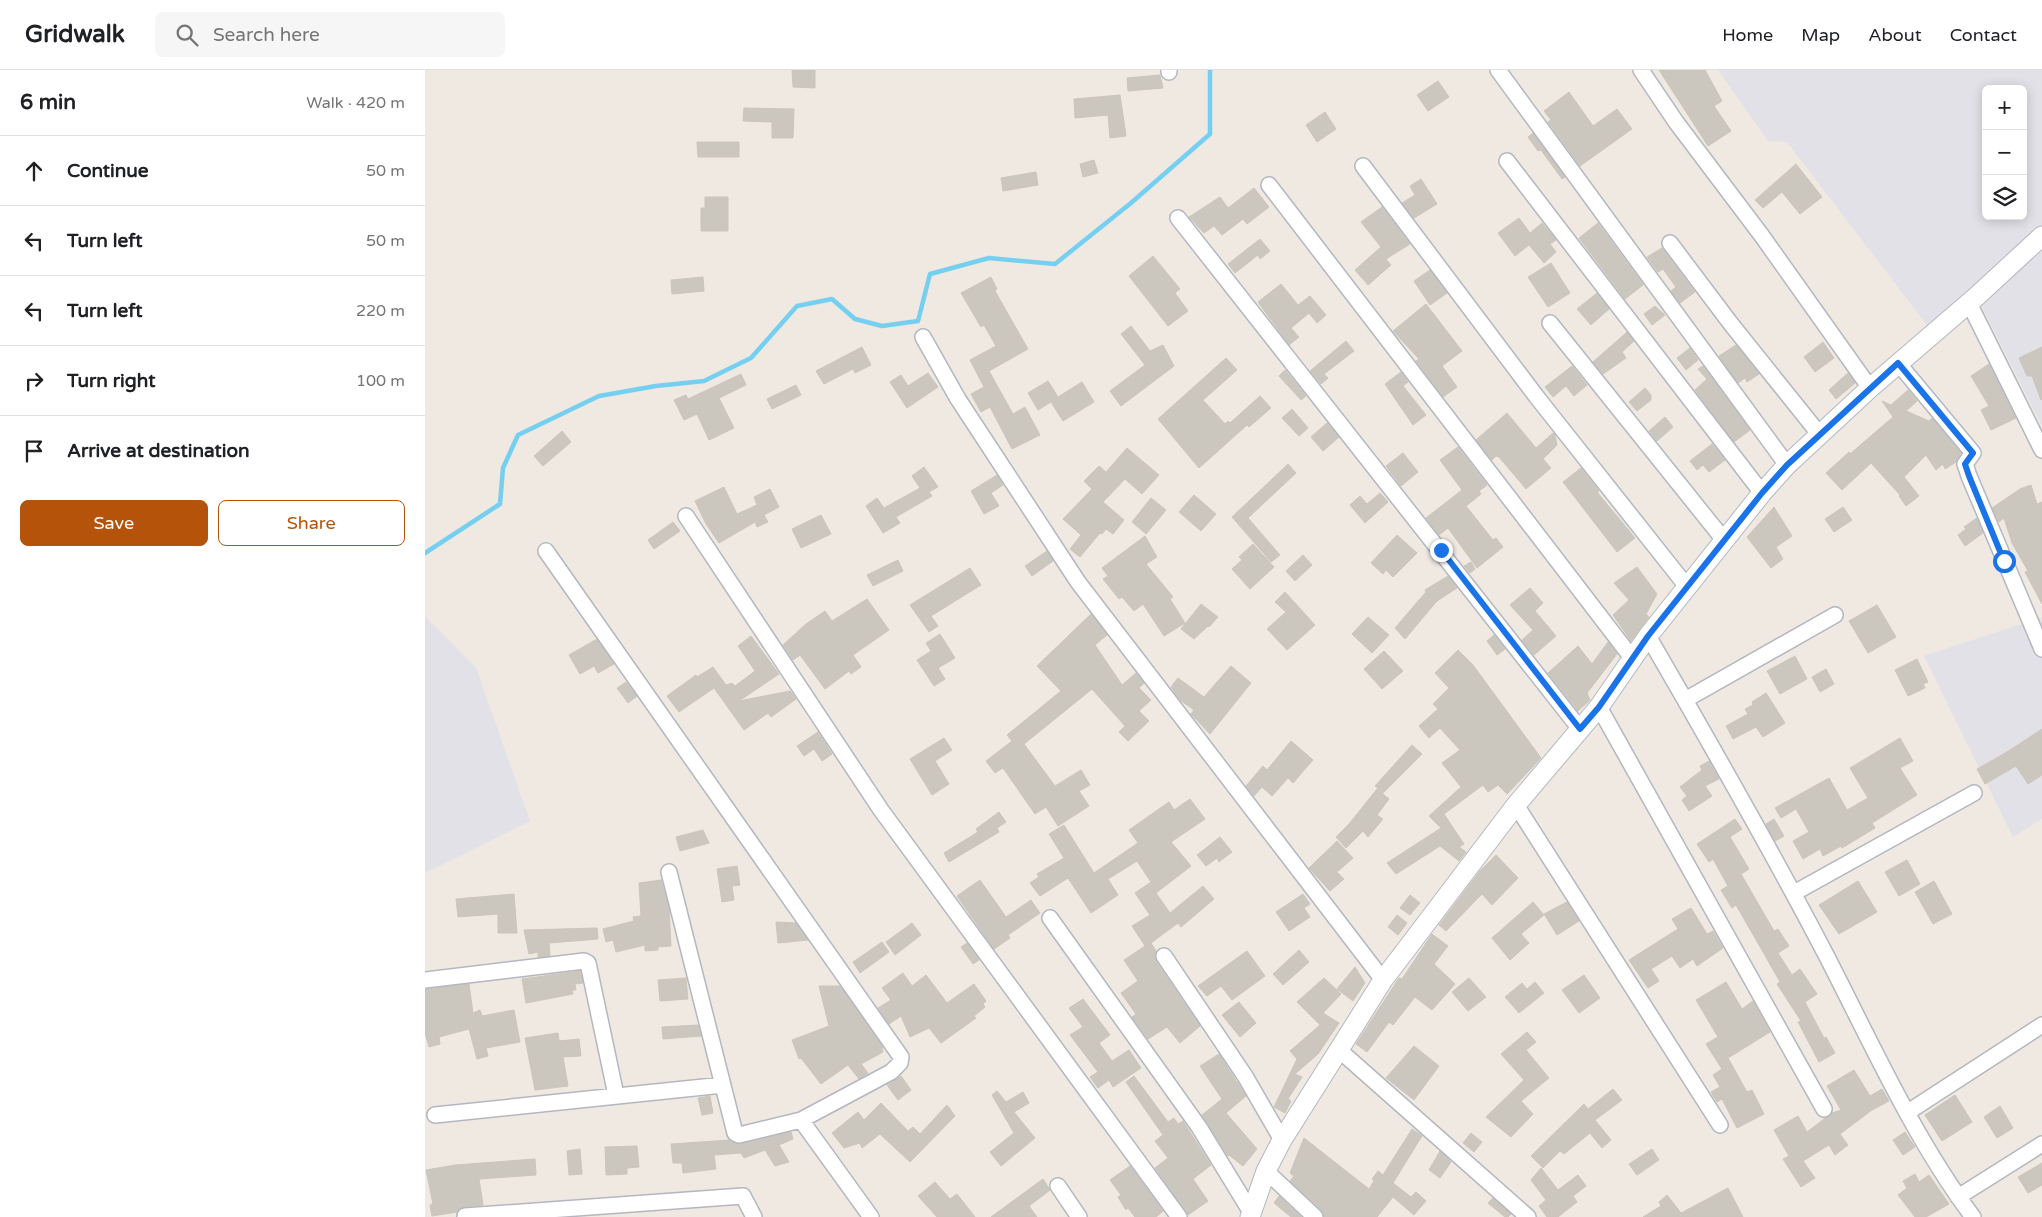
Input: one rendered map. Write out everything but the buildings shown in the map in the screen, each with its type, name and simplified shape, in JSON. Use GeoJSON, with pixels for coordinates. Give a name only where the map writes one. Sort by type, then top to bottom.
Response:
{"type":"FeatureCollection","features":[{"type":"Feature","properties":{"kind":"street"},"geometry":{"type":"LineString","coordinates":[[1498,70],[1787,465]]}},
{"type":"Feature","properties":{"kind":"street"},"geometry":{"type":"LineString","coordinates":[[1641,70],[1676,122],[1762,236],[1870,388]]}},
{"type":"Feature","properties":{"kind":"street"},"geometry":{"type":"LineString","coordinates":[[1507,161],[1762,493]]}},
{"type":"Feature","properties":{"kind":"street"},"geometry":{"type":"LineString","coordinates":[[1363,166],[1536,396],[1688,588]]}},
{"type":"Feature","properties":{"kind":"street"},"geometry":{"type":"LineString","coordinates":[[1269,185],[1632,658]]}},
{"type":"Feature","properties":{"kind":"street"},"geometry":{"type":"LineString","coordinates":[[1178,218],[1580,729]]}},
{"type":"Feature","properties":{"kind":"street"},"geometry":{"type":"LineString","coordinates":[[1251,1215],[1266,1171],[1282,1140],[1383,980],[1516,805],[1599,707],[1648,636],[1688,588],[1724,540],[1787,465],[1870,388],[1969,303],[2042,236]]}},
{"type":"Feature","properties":{"kind":"street"},"geometry":{"type":"LineString","coordinates":[[1670,243],[1731,324],[1820,435]]}},
{"type":"Feature","properties":{"kind":"street"},"geometry":{"type":"LineString","coordinates":[[1969,303],[2042,450]]}},
{"type":"Feature","properties":{"kind":"street"},"geometry":{"type":"LineString","coordinates":[[1550,324],[1724,540]]}},
{"type":"Feature","properties":{"kind":"street"},"geometry":{"type":"LineString","coordinates":[[923,337],[958,399],[1079,582],[1383,980]]}},
{"type":"Feature","properties":{"kind":"street"},"geometry":{"type":"LineString","coordinates":[[1898,363],[1973,453],[1965,464],[1969,476],[2042,650]]}},
{"type":"Feature","properties":{"kind":"street"},"geometry":{"type":"LineString","coordinates":[[686,516],[881,810],[1179,1217]]}},
{"type":"Feature","properties":{"kind":"street"},"geometry":{"type":"LineString","coordinates":[[546,550],[901,1057],[900,1063],[891,1072],[801,1120],[739,1136],[735,1133],[669,872]]}},
{"type":"Feature","properties":{"kind":"street"},"geometry":{"type":"LineString","coordinates":[[1685,700],[1835,615]]}},
{"type":"Feature","properties":{"kind":"street"},"geometry":{"type":"LineString","coordinates":[[1648,636],[1794,893],[1908,1112],[1958,1197],[1973,1217]]}},
{"type":"Feature","properties":{"kind":"street"},"geometry":{"type":"LineString","coordinates":[[1599,707],[1824,1109]]}},
{"type":"Feature","properties":{"kind":"street"},"geometry":{"type":"LineString","coordinates":[[1794,893],[1974,793]]}},
{"type":"Feature","properties":{"kind":"street"},"geometry":{"type":"LineString","coordinates":[[1516,805],[1720,1125]]}},
{"type":"Feature","properties":{"kind":"street"},"geometry":{"type":"LineString","coordinates":[[1050,918],[1199,1128],[1251,1215]]}},
{"type":"Feature","properties":{"kind":"street"},"geometry":{"type":"LineString","coordinates":[[1164,956],[1245,1076],[1282,1140]]}},
{"type":"Feature","properties":{"kind":"street"},"geometry":{"type":"LineString","coordinates":[[425,980],[583,961],[588,964],[616,1096]]}},
{"type":"Feature","properties":{"kind":"street"},"geometry":{"type":"LineString","coordinates":[[1908,1112],[2042,1025]]}},
{"type":"Feature","properties":{"kind":"street"},"geometry":{"type":"LineString","coordinates":[[1338,1049],[1528,1217]]}},
{"type":"Feature","properties":{"kind":"street"},"geometry":{"type":"LineString","coordinates":[[435,1115],[723,1085]]}},
{"type":"Feature","properties":{"kind":"street"},"geometry":{"type":"LineString","coordinates":[[801,1120],[871,1217]]}},
{"type":"Feature","properties":{"kind":"street"},"geometry":{"type":"LineString","coordinates":[[1958,1197],[2042,1144]]}},
{"type":"Feature","properties":{"kind":"street"},"geometry":{"type":"LineString","coordinates":[[1266,1171],[1315,1217]]}},
{"type":"Feature","properties":{"kind":"street"},"geometry":{"type":"LineString","coordinates":[[1058,1186],[1079,1217]]}},
{"type":"Feature","properties":{"kind":"street"},"geometry":{"type":"LineString","coordinates":[[465,1216],[743,1196],[754,1217]]}},
{"type":"Feature","properties":{"kind":"shaded area"},"geometry":{"type":"Polygon","coordinates":[[[1718,70],[2042,70],[2042,426],[1977,297],[1933,333],[1787,142],[1768,141],[1718,70]]]}},
{"type":"Feature","properties":{"kind":"shaded area"},"geometry":{"type":"Polygon","coordinates":[[[425,616],[476,668],[530,821],[425,873],[425,616]]]}},
{"type":"Feature","properties":{"kind":"shaded area"},"geometry":{"type":"Polygon","coordinates":[[[2042,617],[2042,819],[2013,837],[1924,656],[2042,617]]]}},
{"type":"Feature","properties":{"kind":"waterway"},"geometry":{"type":"LineString","coordinates":[[425,553],[500,504],[503,468],[518,435],[599,396],[656,386],[704,381],[751,358],[797,306],[832,299],[855,319],[882,326],[918,321],[930,274],[989,258],[1055,264],[1131,203],[1210,134],[1210,70]]}},
{"type":"Feature","properties":{"kind":"route"},"geometry":{"type":"LineString","coordinates":[[1441,550],[1580,729],[1599,707],[1648,636],[1762,493],[1787,465],[1898,363],[1973,453],[1965,464],[2004,561]]}}]}
